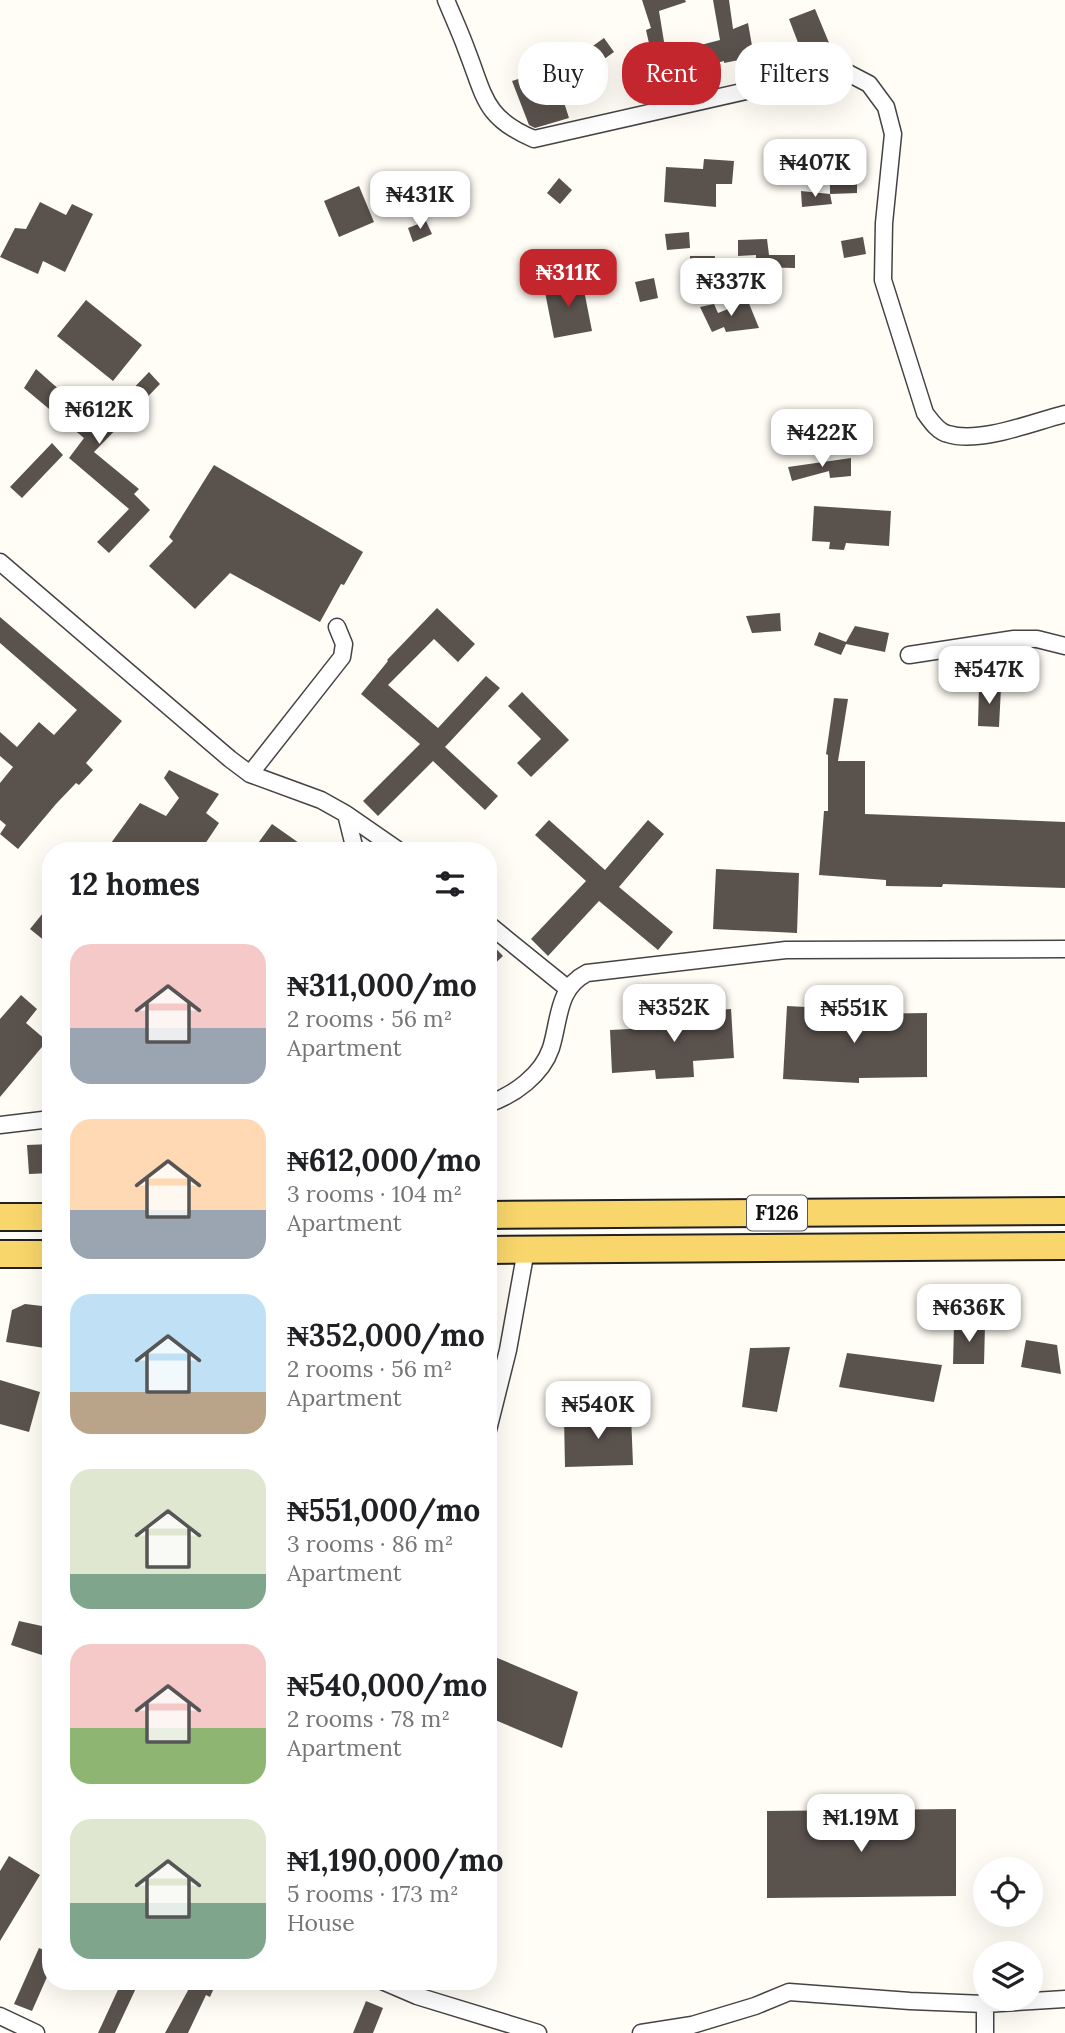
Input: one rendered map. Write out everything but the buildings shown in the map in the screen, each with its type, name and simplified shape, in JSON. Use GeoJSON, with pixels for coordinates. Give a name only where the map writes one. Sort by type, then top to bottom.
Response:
{"type":"FeatureCollection","features":[{"type":"Feature","properties":{"kind":"main road","name":"F126"},"geometry":{"type":"LineString","coordinates":[[497,1215],[1065,1211]]}},
{"type":"Feature","properties":{"kind":"main road"},"geometry":{"type":"LineString","coordinates":[[790,1213],[792,1248]]}},
{"type":"Feature","properties":{"kind":"main road"},"geometry":{"type":"LineString","coordinates":[[0,1217],[42,1217]]}},
{"type":"Feature","properties":{"kind":"main road","name":"F126"},"geometry":{"type":"LineString","coordinates":[[497,1250],[1065,1246]]}},
{"type":"Feature","properties":{"kind":"main road"},"geometry":{"type":"LineString","coordinates":[[0,1254],[42,1254]]}},
{"type":"Feature","properties":{"kind":"street"},"geometry":{"type":"LineString","coordinates":[[446,0],[480,91],[496,116],[513,130],[534,138],[821,74],[846,72],[869,84],[886,107],[893,134],[884,223],[883,280],[925,412],[933,424],[947,434],[978,436],[1065,414]]}},
{"type":"Feature","properties":{"kind":"street"},"geometry":{"type":"LineString","coordinates":[[0,562],[250,774],[321,800],[386,842]]}},
{"type":"Feature","properties":{"kind":"street"},"geometry":{"type":"LineString","coordinates":[[250,774],[342,657],[344,645],[337,627]]}},
{"type":"Feature","properties":{"kind":"street"},"geometry":{"type":"LineString","coordinates":[[909,655],[1014,639],[1037,639],[1065,646]]}},
{"type":"Feature","properties":{"kind":"street"},"geometry":{"type":"LineString","coordinates":[[346,814],[353,842]]}},
{"type":"Feature","properties":{"kind":"street"},"geometry":{"type":"LineString","coordinates":[[497,932],[567,988]]}},
{"type":"Feature","properties":{"kind":"street"},"geometry":{"type":"LineString","coordinates":[[497,1101],[507,1097],[527,1082],[540,1066],[550,1051],[567,988],[587,973],[786,950],[1065,948]]}},
{"type":"Feature","properties":{"kind":"street"},"geometry":{"type":"LineString","coordinates":[[0,1125],[42,1120]]}},
{"type":"Feature","properties":{"kind":"street"},"geometry":{"type":"LineString","coordinates":[[497,1394],[526,1250]]}},
{"type":"Feature","properties":{"kind":"street"},"geometry":{"type":"LineString","coordinates":[[403,1990],[538,2033]]}},
{"type":"Feature","properties":{"kind":"street"},"geometry":{"type":"LineString","coordinates":[[641,2033],[692,2025],[755,2006],[789,1992],[973,2004]]}},
{"type":"Feature","properties":{"kind":"street"},"geometry":{"type":"LineString","coordinates":[[1043,2000],[1065,1999]]}},
{"type":"Feature","properties":{"kind":"street"},"geometry":{"type":"LineString","coordinates":[[985,2011],[985,2033]]}},
{"type":"Feature","properties":{"kind":"street"},"geometry":{"type":"LineString","coordinates":[[0,2015],[36,2033]]}}]}
